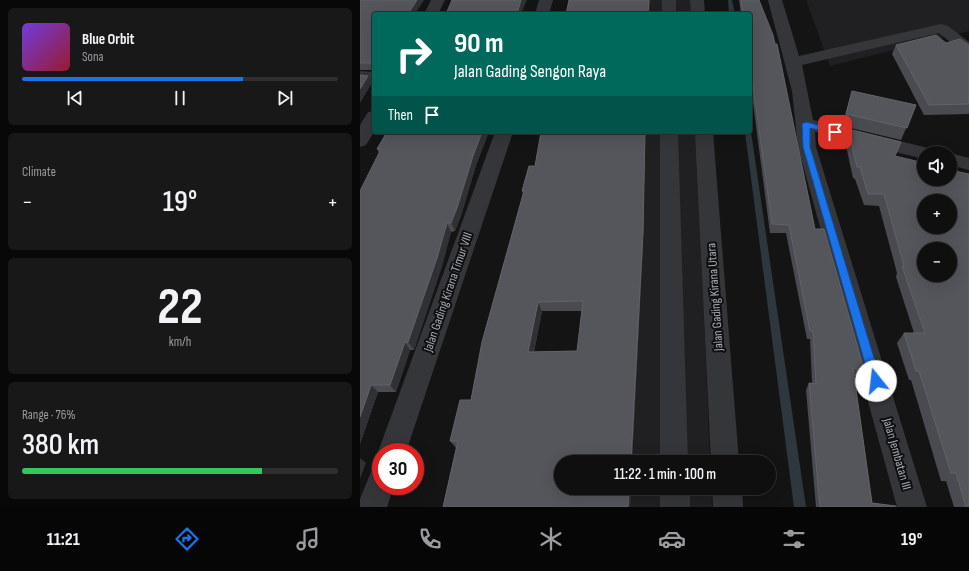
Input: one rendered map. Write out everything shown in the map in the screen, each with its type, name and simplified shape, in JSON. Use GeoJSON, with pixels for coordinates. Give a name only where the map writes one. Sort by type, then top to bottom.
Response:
{"type":"FeatureCollection","features":[{"type":"Feature","properties":{"kind":"street"},"geometry":{"type":"LineString","coordinates":[[431,12],[438,0]]}},
{"type":"Feature","properties":{"kind":"street"},"geometry":{"type":"LineString","coordinates":[[543,12],[546,0]]}},
{"type":"Feature","properties":{"kind":"street"},"geometry":{"type":"LineString","coordinates":[[669,0],[669,12]]}},
{"type":"Feature","properties":{"kind":"street"},"geometry":{"type":"LineString","coordinates":[[697,0],[698,12]]}},
{"type":"Feature","properties":{"kind":"street","name":"Jalan Jembatan III"},"geometry":{"type":"LineString","coordinates":[[775,0],[794,62],[806,124],[807,147],[912,507]]}},
{"type":"Feature","properties":{"kind":"street"},"geometry":{"type":"LineString","coordinates":[[794,62],[940,28],[969,50]]}},
{"type":"Feature","properties":{"kind":"street"},"geometry":{"type":"LineString","coordinates":[[360,76],[372,77]]}},
{"type":"Feature","properties":{"kind":"street"},"geometry":{"type":"LineString","coordinates":[[360,141],[372,120]]}},
{"type":"Feature","properties":{"kind":"street"},"geometry":{"type":"LineString","coordinates":[[806,124],[917,151]]}},
{"type":"Feature","properties":{"kind":"street","name":"Jalan Gading Kirana Timur VIII"},"geometry":{"type":"LineString","coordinates":[[395,443],[503,134]]}},
{"type":"Feature","properties":{"kind":"street"},"geometry":{"type":"LineString","coordinates":[[668,134],[674,455]]}},
{"type":"Feature","properties":{"kind":"street","name":"Jalan Gading Kirana Utara"},"geometry":{"type":"LineString","coordinates":[[704,134],[726,455]]}},
{"type":"Feature","properties":{"kind":"street"},"geometry":{"type":"LineString","coordinates":[[372,507],[376,495]]}},
{"type":"Feature","properties":{"kind":"street"},"geometry":{"type":"LineString","coordinates":[[675,495],[675,507]]}},
{"type":"Feature","properties":{"kind":"street"},"geometry":{"type":"LineString","coordinates":[[727,495],[728,507]]}},
{"type":"Feature","properties":{"kind":"shaded area"},"geometry":{"type":"Polygon","coordinates":[[[628,0],[691,0],[691,12],[626,12],[628,0]]]}},
{"type":"Feature","properties":{"kind":"shaded area"},"geometry":{"type":"Polygon","coordinates":[[[806,0],[969,0],[969,31],[830,66],[806,0]]]}},
{"type":"Feature","properties":{"kind":"shaded area"},"geometry":{"type":"Polygon","coordinates":[[[610,134],[696,134],[710,455],[568,455],[610,134]]]}},
{"type":"Feature","properties":{"kind":"shaded area"},"geometry":{"type":"Polygon","coordinates":[[[563,495],[711,495],[712,507],[561,507],[563,495]]]}},
{"type":"Feature","properties":{"kind":"building"},"geometry":{"type":"Polygon","coordinates":[[[360,0],[417,0],[409,12],[372,12],[372,69],[371,63],[360,63],[360,0]]]}},
{"type":"Feature","properties":{"kind":"building"},"geometry":{"type":"Polygon","coordinates":[[[452,0],[521,0],[518,12],[447,12],[452,0]]]}},
{"type":"Feature","properties":{"kind":"building"},"geometry":{"type":"Polygon","coordinates":[[[569,0],[649,0],[648,12],[566,12],[569,0]]]}},
{"type":"Feature","properties":{"kind":"building"},"geometry":{"type":"Polygon","coordinates":[[[741,0],[759,0],[775,44],[777,44],[815,229],[824,229],[864,369],[853,368],[872,503],[896,507],[820,507],[809,383],[816,384],[813,331],[810,331],[789,225],[772,224],[752,77],[752,12],[743,12],[741,0]]]}},
{"type":"Feature","properties":{"kind":"building"},"geometry":{"type":"Polygon","coordinates":[[[936,35],[946,43],[960,39],[969,45],[969,104],[929,105],[896,45],[936,35]]]}},
{"type":"Feature","properties":{"kind":"building"},"geometry":{"type":"Polygon","coordinates":[[[360,75],[368,76],[360,89],[360,75]]]}},
{"type":"Feature","properties":{"kind":"building"},"geometry":{"type":"Polygon","coordinates":[[[852,91],[916,105],[907,128],[846,114],[852,91]]]}},
{"type":"Feature","properties":{"kind":"building"},"geometry":{"type":"Polygon","coordinates":[[[848,129],[901,142],[895,156],[917,161],[917,186],[957,186],[957,171],[969,174],[969,507],[966,507],[956,473],[951,473],[919,371],[916,371],[904,333],[925,333],[902,266],[904,266],[884,194],[868,194],[860,167],[857,167],[848,129]]]}},
{"type":"Feature","properties":{"kind":"building"},"geometry":{"type":"Polygon","coordinates":[[[386,134],[481,134],[457,208],[451,223],[447,223],[437,258],[408,342],[405,342],[390,385],[371,385],[360,417],[360,191],[381,149],[377,149],[386,134]]]}},
{"type":"Feature","properties":{"kind":"building"},"geometry":{"type":"Polygon","coordinates":[[[541,134],[645,134],[643,232],[631,455],[554,455],[554,495],[629,495],[628,507],[443,507],[458,441],[450,441],[460,400],[471,400],[482,342],[524,191],[522,191],[529,166],[535,166],[541,134]],[[583,301],[538,302],[528,352],[577,351],[583,301]]]}},
{"type":"Feature","properties":{"kind":"waterway"},"geometry":{"type":"LineString","coordinates":[[730,0],[732,12]]}},
{"type":"Feature","properties":{"kind":"waterway"},"geometry":{"type":"LineString","coordinates":[[748,134],[800,507]]}},
{"type":"Feature","properties":{"kind":"route"},"geometry":{"type":"LineString","coordinates":[[835,132],[806,124],[807,147],[876,381]]}}]}
